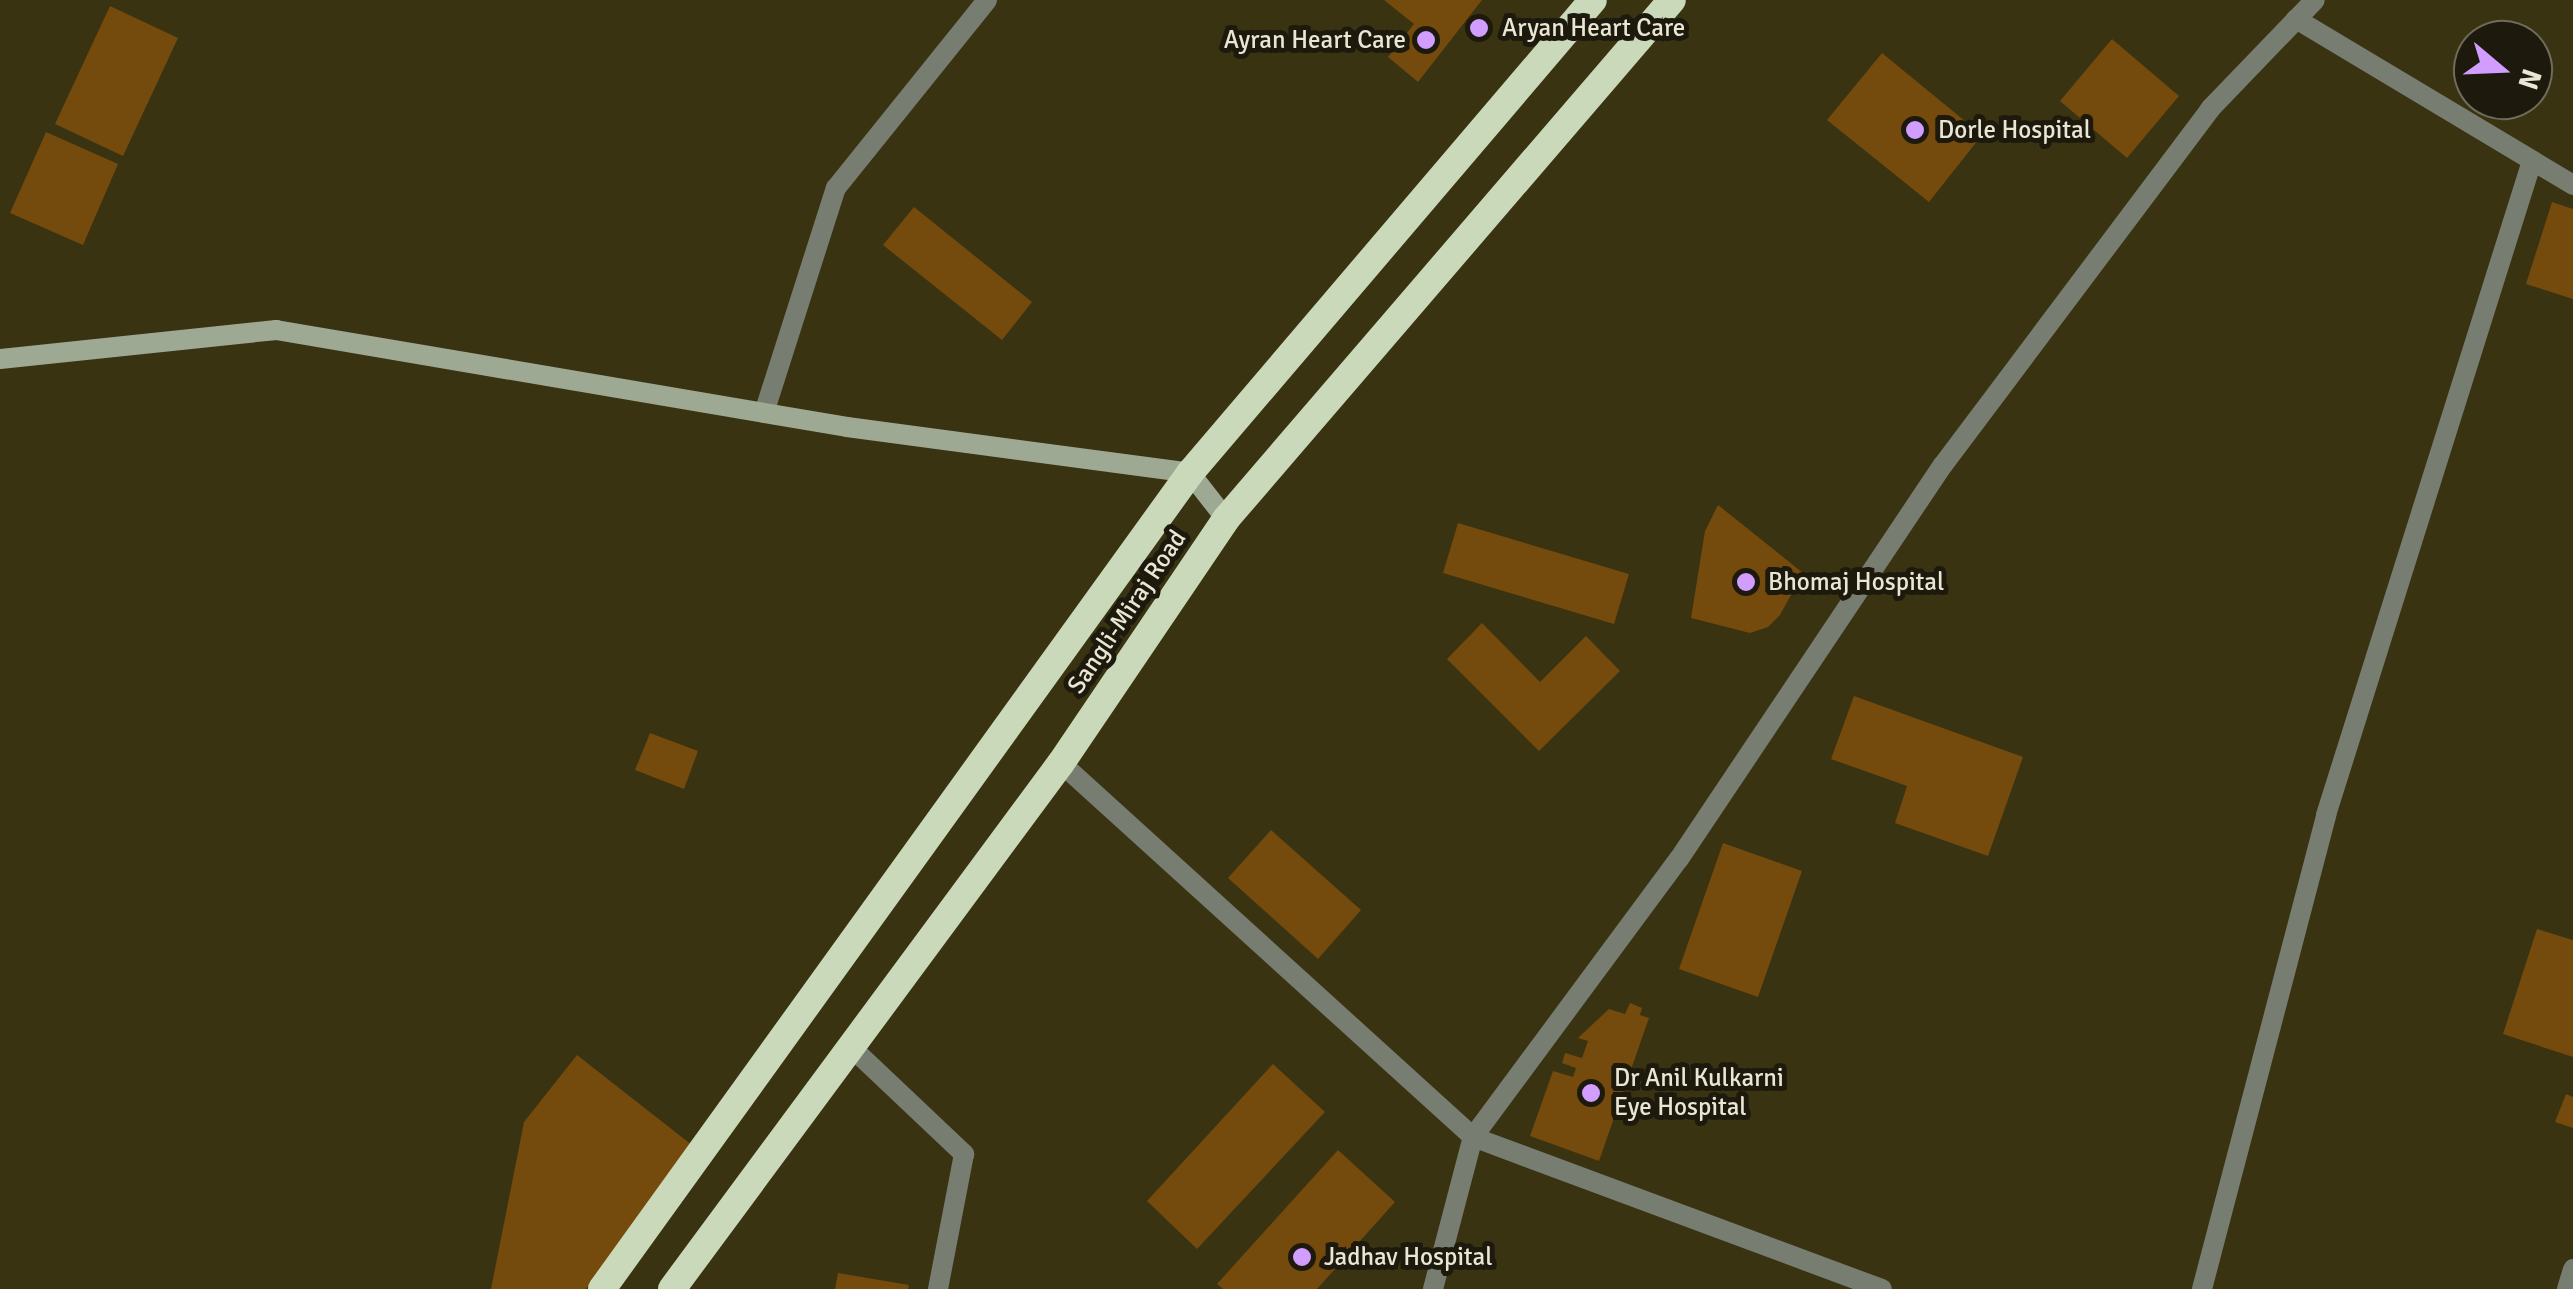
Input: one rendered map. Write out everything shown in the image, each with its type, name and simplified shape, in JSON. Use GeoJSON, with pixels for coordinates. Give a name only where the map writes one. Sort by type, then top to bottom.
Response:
{"type":"FeatureCollection","features":[{"type":"Feature","properties":{"kind":"highway","name":"Sangli-Miraj Road"},"geometry":{"type":"LineString","coordinates":[[602,1289],[1190,473],[1593,0]]}},
{"type":"Feature","properties":{"kind":"highway","name":"Sangli-Miraj Road"},"geometry":{"type":"LineString","coordinates":[[672,1289],[1061,763],[1226,518],[1672,0]]}},
{"type":"Feature","properties":{"kind":"main road"},"geometry":{"type":"LineString","coordinates":[[0,359],[276,330],[764,413],[1190,473],[1226,518]]}},
{"type":"Feature","properties":{"kind":"street"},"geometry":{"type":"LineString","coordinates":[[764,413],[836,188],[987,0]]}},
{"type":"Feature","properties":{"kind":"street"},"geometry":{"type":"LineString","coordinates":[[1433,1289],[1473,1137],[1679,859],[1943,465],[2210,108],[2315,0]]}},
{"type":"Feature","properties":{"kind":"street"},"geometry":{"type":"LineString","coordinates":[[2296,20],[2573,185]]}},
{"type":"Feature","properties":{"kind":"street"},"geometry":{"type":"LineString","coordinates":[[2202,1289],[2326,815],[2532,161]]}},
{"type":"Feature","properties":{"kind":"street"},"geometry":{"type":"LineString","coordinates":[[1061,763],[1473,1137],[1882,1289]]}},
{"type":"Feature","properties":{"kind":"street"},"geometry":{"type":"LineString","coordinates":[[850,1048],[964,1154],[938,1289]]}},
{"type":"Feature","properties":{"kind":"street"},"geometry":{"type":"LineString","coordinates":[[2567,1289],[2573,1268]]}},
{"type":"Feature","properties":{"kind":"building","name":"Ayran Heart Care"},"geometry":{"type":"Polygon","coordinates":[[[1384,0],[1482,0],[1418,82],[1388,57],[1414,24],[1384,0]]]}},
{"type":"Feature","properties":{"kind":"building"},"geometry":{"type":"Polygon","coordinates":[[[110,6],[178,38],[123,156],[55,124],[110,6]]]}},
{"type":"Feature","properties":{"kind":"building"},"geometry":{"type":"Polygon","coordinates":[[[2112,39],[2179,96],[2127,158],[2060,101],[2112,39]]]}},
{"type":"Feature","properties":{"kind":"building"},"geometry":{"type":"Polygon","coordinates":[[[1882,53],[1982,135],[1929,202],[1827,120],[1882,53]]]}},
{"type":"Feature","properties":{"kind":"building"},"geometry":{"type":"Polygon","coordinates":[[[46,132],[118,164],[83,245],[10,213],[46,132]]]}},
{"type":"Feature","properties":{"kind":"building"},"geometry":{"type":"Polygon","coordinates":[[[2552,202],[2573,209],[2573,299],[2526,284],[2552,202]]]}},
{"type":"Feature","properties":{"kind":"building"},"geometry":{"type":"Polygon","coordinates":[[[914,207],[1032,302],[1002,340],[883,245],[914,207]]]}},
{"type":"Feature","properties":{"kind":"building"},"geometry":{"type":"Polygon","coordinates":[[[1718,505],[1803,573],[1780,615],[1768,627],[1750,633],[1691,618],[1705,531],[1718,505]]]}},
{"type":"Feature","properties":{"kind":"building"},"geometry":{"type":"Polygon","coordinates":[[[1458,523],[1629,574],[1614,624],[1443,573],[1458,523]]]}},
{"type":"Feature","properties":{"kind":"building"},"geometry":{"type":"Polygon","coordinates":[[[1482,623],[1540,682],[1586,636],[1620,671],[1539,751],[1447,659],[1482,623]]]}},
{"type":"Feature","properties":{"kind":"building"},"geometry":{"type":"Polygon","coordinates":[[[1854,696],[2023,757],[1988,856],[1895,823],[1907,786],[1831,759],[1854,696]]]}},
{"type":"Feature","properties":{"kind":"building"},"geometry":{"type":"Polygon","coordinates":[[[650,733],[698,751],[684,789],[635,770],[650,733]]]}},
{"type":"Feature","properties":{"kind":"building"},"geometry":{"type":"Polygon","coordinates":[[[1271,830],[1361,910],[1318,959],[1228,878],[1271,830]]]}},
{"type":"Feature","properties":{"kind":"building"},"geometry":{"type":"Polygon","coordinates":[[[1723,843],[1802,871],[1758,997],[1679,969],[1723,843]]]}},
{"type":"Feature","properties":{"kind":"building"},"geometry":{"type":"Polygon","coordinates":[[[2537,929],[2573,940],[2573,1057],[2503,1034],[2537,929]]]}},
{"type":"Feature","properties":{"kind":"building"},"geometry":{"type":"Polygon","coordinates":[[[1630,1003],[1642,1008],[1640,1015],[1649,1018],[1599,1161],[1530,1136],[1553,1071],[1573,1077],[1576,1068],[1562,1063],[1565,1053],[1582,1058],[1588,1041],[1578,1038],[1609,1009],[1625,1014],[1630,1003]]]}},
{"type":"Feature","properties":{"kind":"building"},"geometry":{"type":"Polygon","coordinates":[[[577,1055],[697,1149],[586,1289],[491,1289],[524,1122],[577,1055]]]}},
{"type":"Feature","properties":{"kind":"building"},"geometry":{"type":"Polygon","coordinates":[[[1273,1064],[1325,1112],[1197,1249],[1147,1201],[1273,1064]]]}},
{"type":"Feature","properties":{"kind":"building"},"geometry":{"type":"Polygon","coordinates":[[[2566,1094],[2573,1097],[2573,1128],[2555,1122],[2566,1094]]]}},
{"type":"Feature","properties":{"kind":"building"},"geometry":{"type":"Polygon","coordinates":[[[1338,1150],[1395,1202],[1317,1289],[1223,1289],[1217,1284],[1338,1150]]]}},
{"type":"Feature","properties":{"kind":"building"},"geometry":{"type":"Polygon","coordinates":[[[838,1273],[909,1285],[908,1289],[835,1289],[838,1273]]]}},
{"type":"Feature","properties":{"kind":"place","name":"Aryan Heart Care"},"geometry":{"type":"Point","coordinates":[1479,28]}},
{"type":"Feature","properties":{"kind":"place","name":"Ayran Heart Care"},"geometry":{"type":"Point","coordinates":[1426,40]}},
{"type":"Feature","properties":{"kind":"place","name":"Dorle Hospital"},"geometry":{"type":"Point","coordinates":[1915,130]}},
{"type":"Feature","properties":{"kind":"place","name":"Bhomaj Hospital"},"geometry":{"type":"Point","coordinates":[1746,582]}},
{"type":"Feature","properties":{"kind":"place","name":"Dr Anil Kulkarni Eye Hospital"},"geometry":{"type":"Point","coordinates":[1591,1093]}},
{"type":"Feature","properties":{"kind":"place","name":"Jadhav Hospital"},"geometry":{"type":"Point","coordinates":[1302,1257]}}]}
